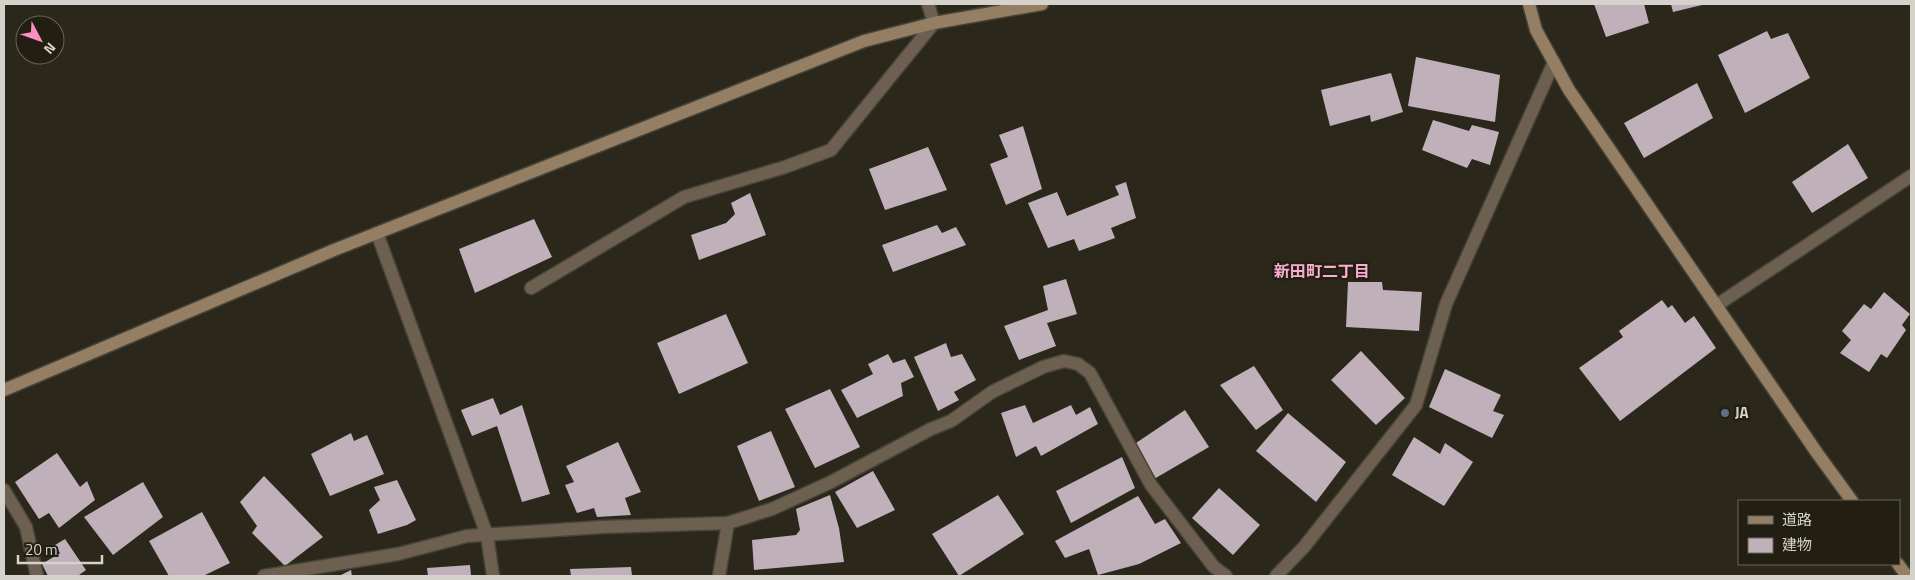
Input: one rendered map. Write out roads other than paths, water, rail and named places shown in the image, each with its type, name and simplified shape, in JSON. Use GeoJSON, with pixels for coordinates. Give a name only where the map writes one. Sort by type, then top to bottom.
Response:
{"type":"FeatureCollection","features":[{"type":"Feature","properties":{"kind":"street"},"geometry":{"type":"LineString","coordinates":[[928,4],[934,23]]}},
{"type":"Feature","properties":{"kind":"street"},"geometry":{"type":"LineString","coordinates":[[4,390],[377,233],[864,40],[934,23],[1042,4]]}},
{"type":"Feature","properties":{"kind":"street"},"geometry":{"type":"LineString","coordinates":[[1529,4],[1536,30],[1569,90],[1817,453],[1851,500]]}},
{"type":"Feature","properties":{"kind":"street"},"geometry":{"type":"LineString","coordinates":[[531,288],[684,198],[785,167],[831,150],[934,23]]}},
{"type":"Feature","properties":{"kind":"street"},"geometry":{"type":"LineString","coordinates":[[1276,576],[1304,547],[1416,405],[1446,304],[1554,62]]}},
{"type":"Feature","properties":{"kind":"street"},"geometry":{"type":"LineString","coordinates":[[1717,305],[1911,176]]}},
{"type":"Feature","properties":{"kind":"street"},"geometry":{"type":"LineString","coordinates":[[377,233],[487,535],[493,576]]}},
{"type":"Feature","properties":{"kind":"street"},"geometry":{"type":"LineString","coordinates":[[264,576],[398,554],[466,536],[602,527],[728,523],[772,509],[831,482],[931,429],[951,421],[992,392],[1043,367],[1064,361],[1078,364],[1090,373],[1151,485],[1214,567],[1226,576]]}},
{"type":"Feature","properties":{"kind":"street"},"geometry":{"type":"LineString","coordinates":[[4,490],[26,527],[37,576]]}},
{"type":"Feature","properties":{"kind":"street"},"geometry":{"type":"LineString","coordinates":[[719,576],[728,523]]}},
{"type":"Feature","properties":{"kind":"street"},"geometry":{"type":"LineString","coordinates":[[1899,565],[1907,576]]}},
{"type":"Feature","properties":{"kind":"place","name":"JA"},"geometry":{"type":"Point","coordinates":[1725,413]}},
{"type":"Feature","properties":{"kind":"district","name":"新田町二丁目"},"geometry":{"type":"Point","coordinates":[1322,271]}}]}
